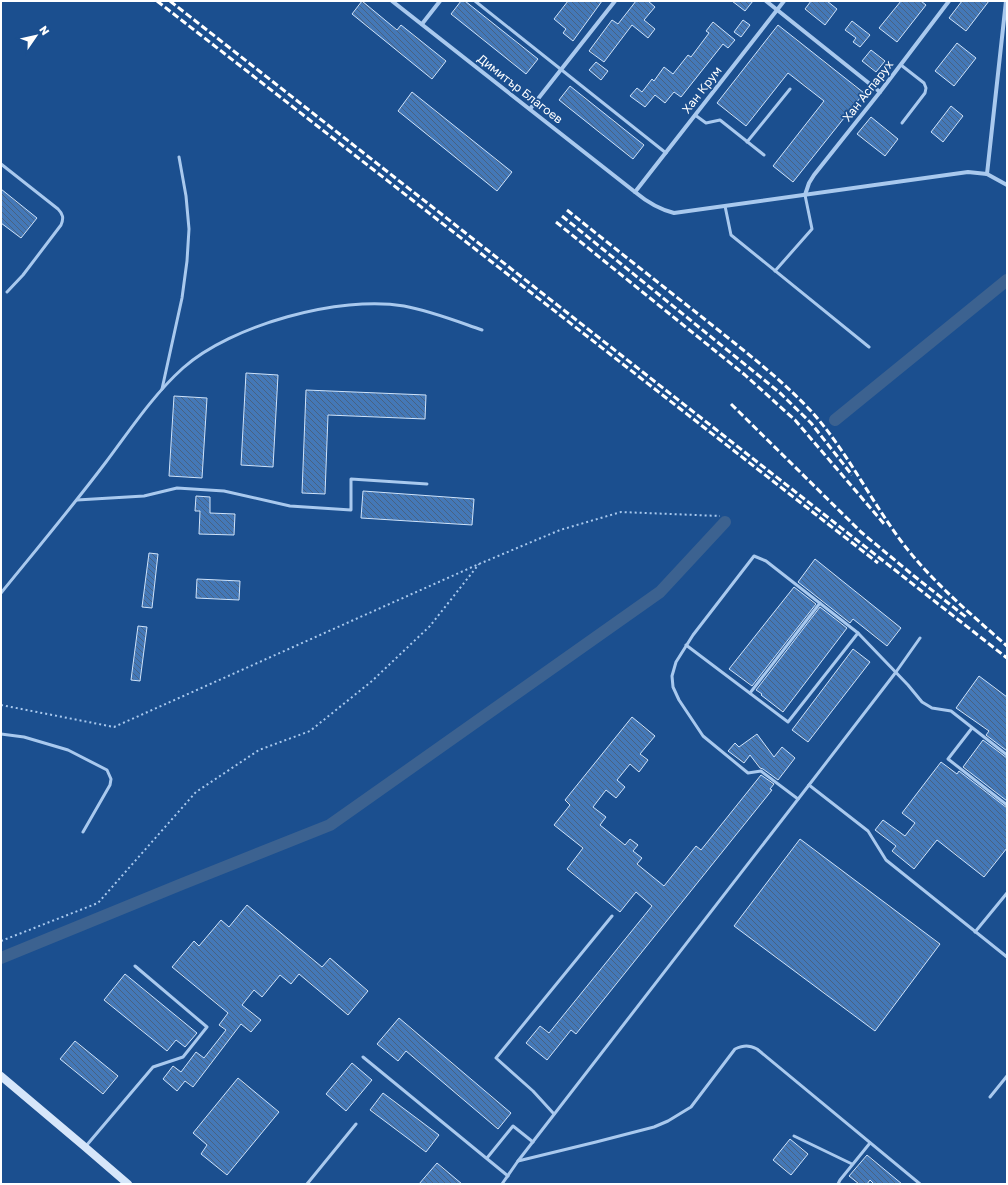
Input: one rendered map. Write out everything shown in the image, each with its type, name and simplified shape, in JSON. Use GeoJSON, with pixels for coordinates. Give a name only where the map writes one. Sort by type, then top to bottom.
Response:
{"type":"FeatureCollection","features":[{"type":"Feature","properties":{"kind":"main road"},"geometry":{"type":"LineString","coordinates":[[1,1076],[128,1184]]}},
{"type":"Feature","properties":{"kind":"street","name":"Димитър Благоев"},"geometry":{"type":"LineString","coordinates":[[392,1],[635,192],[662,210],[674,213],[968,172],[987,174]]}},
{"type":"Feature","properties":{"kind":"street"},"geometry":{"type":"LineString","coordinates":[[422,24],[440,1]]}},
{"type":"Feature","properties":{"kind":"street"},"geometry":{"type":"LineString","coordinates":[[530,110],[615,1]]}},
{"type":"Feature","properties":{"kind":"street"},"geometry":{"type":"LineString","coordinates":[[766,1],[880,92]]}},
{"type":"Feature","properties":{"kind":"street","name":"Хан Крум"},"geometry":{"type":"LineString","coordinates":[[635,192],[784,1]]}},
{"type":"Feature","properties":{"kind":"street","name":"Хан Аспарух"},"geometry":{"type":"LineString","coordinates":[[804,195],[809,182],[814,175],[950,1]]}},
{"type":"Feature","properties":{"kind":"street"},"geometry":{"type":"LineString","coordinates":[[1006,1],[987,174],[1007,185]]}},
{"type":"Feature","properties":{"kind":"lane"},"geometry":{"type":"LineString","coordinates":[[475,1],[666,153]]}},
{"type":"Feature","properties":{"kind":"lane"},"geometry":{"type":"LineString","coordinates":[[901,65],[924,83],[926,88],[925,94],[902,123]]}},
{"type":"Feature","properties":{"kind":"lane"},"geometry":{"type":"LineString","coordinates":[[747,142],[790,89]]}},
{"type":"Feature","properties":{"kind":"lane"},"geometry":{"type":"LineString","coordinates":[[695,115],[706,124],[720,120],[764,155]]}},
{"type":"Feature","properties":{"kind":"lane"},"geometry":{"type":"LineString","coordinates":[[162,389],[182,298],[187,261],[188,222],[186,196],[179,157]]}},
{"type":"Feature","properties":{"kind":"lane"},"geometry":{"type":"LineString","coordinates":[[1,164],[58,209],[62,213],[64,219],[23,275],[7,292]]}},
{"type":"Feature","properties":{"kind":"lane"},"geometry":{"type":"LineString","coordinates":[[776,271],[812,229],[804,195]]}},
{"type":"Feature","properties":{"kind":"lane"},"geometry":{"type":"LineString","coordinates":[[725,206],[731,235],[869,346]]}},
{"type":"Feature","properties":{"kind":"lane"},"geometry":{"type":"LineString","coordinates":[[1,593],[77,500],[162,389],[184,367],[233,335],[272,321],[335,306],[368,304],[403,306],[441,315],[482,330]]}},
{"type":"Feature","properties":{"kind":"lane"},"geometry":{"type":"LineString","coordinates":[[77,500],[144,496],[177,488],[224,491],[290,506],[351,510],[351,479],[427,484]]}},
{"type":"Feature","properties":{"kind":"lane"},"geometry":{"type":"LineString","coordinates":[[798,799],[762,771],[748,773],[703,736],[679,700],[673,688],[672,676],[676,662],[686,644],[754,556],[766,561],[858,633],[896,672],[922,702],[932,708],[951,711],[1007,755]]}},
{"type":"Feature","properties":{"kind":"lane"},"geometry":{"type":"LineString","coordinates":[[750,693],[820,603]]}},
{"type":"Feature","properties":{"kind":"lane"},"geometry":{"type":"LineString","coordinates":[[686,644],[788,722],[858,633]]}},
{"type":"Feature","properties":{"kind":"lane"},"geometry":{"type":"LineString","coordinates":[[502,1184],[554,1114],[896,672],[920,638]]}},
{"type":"Feature","properties":{"kind":"lane"},"geometry":{"type":"LineString","coordinates":[[972,728],[948,759],[1007,805]]}},
{"type":"Feature","properties":{"kind":"lane"},"geometry":{"type":"LineString","coordinates":[[1,734],[24,737],[68,750],[107,770],[111,779],[110,785],[83,832]]}},
{"type":"Feature","properties":{"kind":"lane"},"geometry":{"type":"LineString","coordinates":[[808,786],[868,830],[886,860],[1007,957]]}},
{"type":"Feature","properties":{"kind":"lane"},"geometry":{"type":"LineString","coordinates":[[975,932],[1007,893]]}},
{"type":"Feature","properties":{"kind":"lane"},"geometry":{"type":"LineString","coordinates":[[554,1114],[533,1091],[496,1058],[612,916]]}},
{"type":"Feature","properties":{"kind":"lane"},"geometry":{"type":"LineString","coordinates":[[86,1147],[153,1067],[182,1058],[207,1027],[135,966]]}},
{"type":"Feature","properties":{"kind":"lane"},"geometry":{"type":"LineString","coordinates":[[518,1161],[654,1127],[668,1121],[691,1107],[735,1049],[741,1046],[749,1046],[757,1049],[920,1184]]}},
{"type":"Feature","properties":{"kind":"lane"},"geometry":{"type":"LineString","coordinates":[[363,1056],[508,1176]]}},
{"type":"Feature","properties":{"kind":"lane"},"geometry":{"type":"LineString","coordinates":[[990,1098],[1007,1076]]}},
{"type":"Feature","properties":{"kind":"lane"},"geometry":{"type":"LineString","coordinates":[[307,1184],[356,1124]]}},
{"type":"Feature","properties":{"kind":"lane"},"geometry":{"type":"LineString","coordinates":[[486,1158],[513,1126],[533,1142]]}},
{"type":"Feature","properties":{"kind":"lane"},"geometry":{"type":"LineString","coordinates":[[794,1136],[852,1164]]}},
{"type":"Feature","properties":{"kind":"lane"},"geometry":{"type":"LineString","coordinates":[[838,1184],[870,1142]]}},
{"type":"Feature","properties":{"kind":"path"},"geometry":{"type":"LineString","coordinates":[[1,705],[114,727],[479,564],[560,530],[621,512],[720,516]]}},
{"type":"Feature","properties":{"kind":"path"},"geometry":{"type":"LineString","coordinates":[[1,941],[98,903],[196,792],[259,750],[310,731],[372,681],[430,626],[479,564]]}},
{"type":"Feature","properties":{"kind":"building"},"geometry":{"type":"Polygon","coordinates":[[[362,1],[397,30],[401,25],[446,61],[432,79],[352,14],[362,1]]]}},
{"type":"Feature","properties":{"kind":"building"},"geometry":{"type":"Polygon","coordinates":[[[461,1],[465,1],[538,59],[526,74],[451,14],[461,1]]]}},
{"type":"Feature","properties":{"kind":"building"},"geometry":{"type":"Polygon","coordinates":[[[568,1],[602,1],[573,41],[563,33],[566,29],[554,19],[568,1]]]}},
{"type":"Feature","properties":{"kind":"building"},"geometry":{"type":"Polygon","coordinates":[[[636,1],[648,1],[655,7],[644,20],[655,29],[648,38],[632,25],[604,62],[589,51],[612,20],[618,24],[636,1]]]}},
{"type":"Feature","properties":{"kind":"building"},"geometry":{"type":"Polygon","coordinates":[[[732,1],[753,1],[745,11],[732,1]]]}},
{"type":"Feature","properties":{"kind":"building"},"geometry":{"type":"Polygon","coordinates":[[[811,1],[827,1],[837,9],[825,25],[805,9],[811,1]]]}},
{"type":"Feature","properties":{"kind":"building"},"geometry":{"type":"Polygon","coordinates":[[[901,1],[921,1],[926,5],[897,42],[879,28],[901,1]]]}},
{"type":"Feature","properties":{"kind":"building"},"geometry":{"type":"Polygon","coordinates":[[[962,1],[989,1],[966,31],[949,18],[962,1]]]}},
{"type":"Feature","properties":{"kind":"building"},"geometry":{"type":"Polygon","coordinates":[[[743,20],[750,25],[741,37],[734,32],[743,20]]]}},
{"type":"Feature","properties":{"kind":"building"},"geometry":{"type":"Polygon","coordinates":[[[852,21],[870,35],[860,47],[853,42],[856,38],[845,30],[852,21]]]}},
{"type":"Feature","properties":{"kind":"building"},"geometry":{"type":"Polygon","coordinates":[[[713,22],[735,40],[728,48],[723,44],[681,97],[674,92],[665,103],[655,95],[645,107],[630,96],[637,88],[642,92],[652,79],[654,81],[664,67],[673,74],[688,55],[691,57],[709,33],[706,31],[713,22]]]}},
{"type":"Feature","properties":{"kind":"building"},"geometry":{"type":"Polygon","coordinates":[[[778,25],[864,93],[793,182],[773,166],[824,101],[788,73],[746,126],[717,103],[778,25]]]}},
{"type":"Feature","properties":{"kind":"building"},"geometry":{"type":"Polygon","coordinates":[[[957,43],[976,58],[954,86],[935,71],[957,43]]]}},
{"type":"Feature","properties":{"kind":"building"},"geometry":{"type":"Polygon","coordinates":[[[871,50],[885,61],[876,72],[862,61],[871,50]]]}},
{"type":"Feature","properties":{"kind":"building"},"geometry":{"type":"Polygon","coordinates":[[[596,62],[608,71],[601,80],[589,70],[596,62]]]}},
{"type":"Feature","properties":{"kind":"building"},"geometry":{"type":"Polygon","coordinates":[[[570,86],[644,145],[633,159],[559,100],[570,86]]]}},
{"type":"Feature","properties":{"kind":"building"},"geometry":{"type":"Polygon","coordinates":[[[412,92],[512,172],[497,191],[398,111],[412,92]]]}},
{"type":"Feature","properties":{"kind":"building"},"geometry":{"type":"Polygon","coordinates":[[[951,106],[963,116],[943,142],[931,132],[951,106]]]}},
{"type":"Feature","properties":{"kind":"building"},"geometry":{"type":"Polygon","coordinates":[[[871,117],[898,139],[885,156],[857,134],[871,117]]]}},
{"type":"Feature","properties":{"kind":"building"},"geometry":{"type":"Polygon","coordinates":[[[1,189],[37,218],[21,238],[1,223],[1,189]]]}},
{"type":"Feature","properties":{"kind":"building"},"geometry":{"type":"Polygon","coordinates":[[[246,373],[278,375],[273,467],[241,465],[246,373]]]}},
{"type":"Feature","properties":{"kind":"building"},"geometry":{"type":"Polygon","coordinates":[[[306,390],[426,395],[425,419],[328,415],[325,494],[302,493],[306,390]]]}},
{"type":"Feature","properties":{"kind":"building"},"geometry":{"type":"Polygon","coordinates":[[[174,396],[207,398],[202,478],[169,476],[174,396]]]}},
{"type":"Feature","properties":{"kind":"building"},"geometry":{"type":"Polygon","coordinates":[[[363,491],[474,499],[472,525],[361,518],[363,491]]]}},
{"type":"Feature","properties":{"kind":"building"},"geometry":{"type":"Polygon","coordinates":[[[196,496],[210,497],[210,513],[235,514],[234,535],[199,534],[200,511],[195,511],[196,496]]]}},
{"type":"Feature","properties":{"kind":"building"},"geometry":{"type":"Polygon","coordinates":[[[149,553],[158,554],[152,608],[142,607],[149,553]]]}},
{"type":"Feature","properties":{"kind":"building"},"geometry":{"type":"Polygon","coordinates":[[[815,559],[901,628],[887,646],[853,619],[850,623],[798,582],[815,559]]]}},
{"type":"Feature","properties":{"kind":"building"},"geometry":{"type":"Polygon","coordinates":[[[197,579],[240,581],[239,600],[196,598],[197,579]]]}},
{"type":"Feature","properties":{"kind":"building"},"geometry":{"type":"Polygon","coordinates":[[[794,587],[816,604],[752,686],[729,669],[794,587]]]}},
{"type":"Feature","properties":{"kind":"building"},"geometry":{"type":"Polygon","coordinates":[[[820,607],[847,628],[783,712],[756,690],[820,607]]]}},
{"type":"Feature","properties":{"kind":"building"},"geometry":{"type":"Polygon","coordinates":[[[138,626],[147,627],[140,681],[131,680],[138,626]]]}},
{"type":"Feature","properties":{"kind":"building"},"geometry":{"type":"Polygon","coordinates":[[[853,649],[870,662],[808,742],[792,730],[853,649]]]}},
{"type":"Feature","properties":{"kind":"building"},"geometry":{"type":"Polygon","coordinates":[[[979,676],[1007,697],[1007,751],[986,735],[989,731],[956,708],[979,676]]]}},
{"type":"Feature","properties":{"kind":"building"},"geometry":{"type":"Polygon","coordinates":[[[632,717],[655,736],[640,754],[648,760],[639,772],[630,764],[617,780],[625,787],[616,798],[606,790],[593,807],[606,817],[600,825],[625,845],[630,839],[638,845],[633,851],[642,858],[637,864],[664,886],[696,846],[701,850],[761,775],[774,784],[770,789],[772,790],[576,1034],[571,1030],[547,1060],[526,1043],[540,1026],[549,1033],[652,906],[636,892],[620,912],[567,869],[583,848],[554,825],[570,805],[565,800],[632,717]]]}},
{"type":"Feature","properties":{"kind":"building"},"geometry":{"type":"Polygon","coordinates":[[[757,734],[774,757],[782,747],[795,758],[778,780],[760,768],[750,755],[744,763],[728,751],[735,743],[739,747],[757,734]]]}},
{"type":"Feature","properties":{"kind":"building"},"geometry":{"type":"Polygon","coordinates":[[[983,740],[1007,758],[1007,801],[963,767],[983,740]]]}},
{"type":"Feature","properties":{"kind":"building"},"geometry":{"type":"Polygon","coordinates":[[[941,762],[957,774],[959,771],[1007,808],[1007,848],[984,877],[937,840],[914,869],[892,851],[896,846],[875,830],[883,820],[905,836],[915,823],[902,813],[941,762]]]}},
{"type":"Feature","properties":{"kind":"building"},"geometry":{"type":"Polygon","coordinates":[[[800,839],[940,944],[875,1031],[734,926],[800,839]]]}},
{"type":"Feature","properties":{"kind":"building"},"geometry":{"type":"Polygon","coordinates":[[[247,905],[322,967],[330,958],[368,991],[348,1015],[299,974],[291,984],[280,975],[262,997],[254,990],[242,1005],[261,1020],[251,1032],[241,1024],[193,1087],[185,1081],[177,1091],[163,1079],[173,1066],[181,1072],[196,1052],[204,1058],[226,1030],[219,1025],[228,1013],[172,967],[194,941],[199,946],[221,920],[229,927],[247,905]]]}},
{"type":"Feature","properties":{"kind":"building"},"geometry":{"type":"Polygon","coordinates":[[[125,974],[197,1033],[185,1047],[176,1040],[167,1051],[104,1000],[125,974]]]}},
{"type":"Feature","properties":{"kind":"building"},"geometry":{"type":"Polygon","coordinates":[[[399,1018],[511,1113],[498,1129],[406,1051],[398,1061],[377,1044],[399,1018]]]}},
{"type":"Feature","properties":{"kind":"building"},"geometry":{"type":"Polygon","coordinates":[[[75,1041],[118,1076],[103,1094],[60,1059],[75,1041]]]}},
{"type":"Feature","properties":{"kind":"building"},"geometry":{"type":"Polygon","coordinates":[[[352,1063],[372,1080],[346,1111],[326,1094],[352,1063]]]}},
{"type":"Feature","properties":{"kind":"building"},"geometry":{"type":"Polygon","coordinates":[[[238,1078],[279,1112],[227,1175],[201,1154],[207,1145],[193,1133],[238,1078]]]}},
{"type":"Feature","properties":{"kind":"building"},"geometry":{"type":"Polygon","coordinates":[[[383,1093],[439,1135],[426,1152],[370,1110],[383,1093]]]}},
{"type":"Feature","properties":{"kind":"building"},"geometry":{"type":"Polygon","coordinates":[[[790,1139],[808,1154],[791,1175],[773,1160],[790,1139]]]}},
{"type":"Feature","properties":{"kind":"building"},"geometry":{"type":"Polygon","coordinates":[[[867,1155],[902,1184],[874,1184],[870,1180],[867,1184],[859,1184],[849,1176],[867,1155]]]}},
{"type":"Feature","properties":{"kind":"building"},"geometry":{"type":"Polygon","coordinates":[[[437,1163],[462,1184],[419,1184],[437,1163]]]}},
{"type":"Feature","properties":{"kind":"waterway"},"geometry":{"type":"LineString","coordinates":[[835,420],[1007,280]]}},
{"type":"Feature","properties":{"kind":"waterway"},"geometry":{"type":"LineString","coordinates":[[1,958],[330,825],[660,592],[725,522]]}},
{"type":"Feature","properties":{"kind":"railway"},"geometry":{"type":"LineString","coordinates":[[157,1],[878,563]]}},
{"type":"Feature","properties":{"kind":"railway"},"geometry":{"type":"LineString","coordinates":[[170,1],[1007,658]]}},
{"type":"Feature","properties":{"kind":"railway"},"geometry":{"type":"LineString","coordinates":[[567,210],[748,354],[799,399],[825,427],[883,516],[908,550],[943,588],[1007,646]]}},
{"type":"Feature","properties":{"kind":"railway"},"geometry":{"type":"LineString","coordinates":[[562,216],[779,392],[811,423],[852,475]]}},
{"type":"Feature","properties":{"kind":"railway"},"geometry":{"type":"LineString","coordinates":[[556,222],[745,375],[795,420],[885,525]]}},
{"type":"Feature","properties":{"kind":"railway"},"geometry":{"type":"LineString","coordinates":[[731,404],[861,532],[966,617]]}}]}
